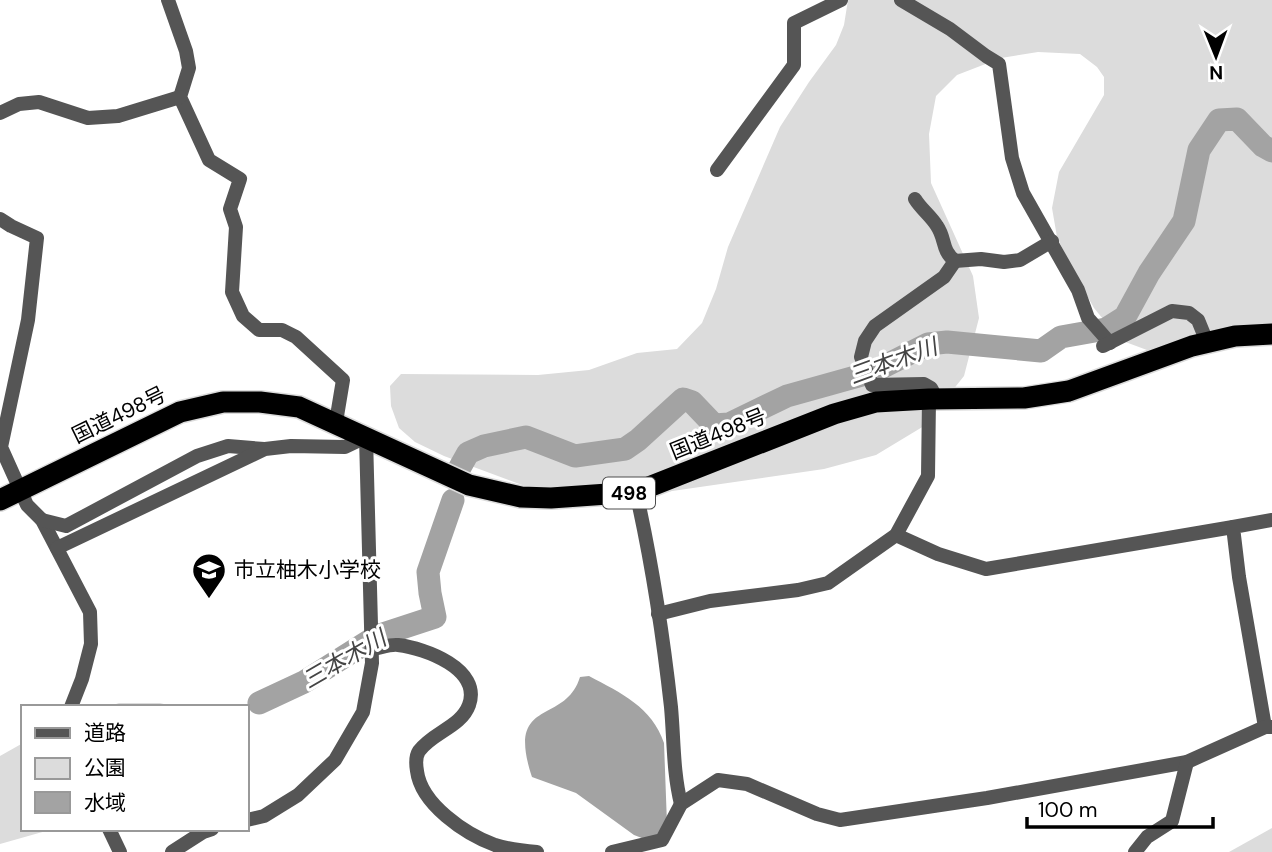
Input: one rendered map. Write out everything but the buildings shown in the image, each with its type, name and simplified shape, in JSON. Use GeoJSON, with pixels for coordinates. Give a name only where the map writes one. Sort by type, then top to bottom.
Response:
{"type":"FeatureCollection","features":[{"type":"Feature","properties":{"kind":"highway","name":"国道498号"},"geometry":{"type":"LineString","coordinates":[[0,500],[180,412],[223,402],[260,402],[299,407],[469,485],[522,497],[551,498],[636,492],[834,414],[876,402],[1024,397],[1069,391],[1192,346],[1235,336],[1272,334]]}},
{"type":"Feature","properties":{"kind":"street"},"geometry":{"type":"LineString","coordinates":[[168,0],[186,51],[189,68],[180,97],[209,160],[240,179],[230,209],[236,227],[232,292],[243,316],[259,330],[282,330],[296,337],[343,380],[336,422]]}},
{"type":"Feature","properties":{"kind":"street"},"geometry":{"type":"LineString","coordinates":[[717,170],[794,65],[794,23],[841,0]]}},
{"type":"Feature","properties":{"kind":"street"},"geometry":{"type":"LineString","coordinates":[[901,0],[950,29],[999,64],[1012,158],[1023,194],[1079,290],[1088,318],[1107,344],[1172,311],[1189,313],[1198,320],[1207,342]]}},
{"type":"Feature","properties":{"kind":"street"},"geometry":{"type":"LineString","coordinates":[[0,113],[19,104],[39,102],[88,118],[118,116],[180,97]]}},
{"type":"Feature","properties":{"kind":"street"},"geometry":{"type":"LineString","coordinates":[[915,199],[937,226],[947,254],[955,261],[1020,260],[1052,241]]}},
{"type":"Feature","properties":{"kind":"street"},"geometry":{"type":"LineString","coordinates":[[0,219],[37,238],[28,320],[1,447],[27,505],[42,520],[90,612],[91,644],[72,705]]}},
{"type":"Feature","properties":{"kind":"street"},"geometry":{"type":"LineString","coordinates":[[658,614],[710,601],[798,590],[828,583],[896,535],[928,476],[932,388],[924,384],[872,385],[861,357],[865,341],[875,326],[944,277],[955,261]]}},
{"type":"Feature","properties":{"kind":"street"},"geometry":{"type":"LineString","coordinates":[[42,520],[66,526],[197,456],[228,446],[265,449],[291,446],[345,447],[366,437],[372,663],[363,712],[335,760],[298,795],[264,816],[248,820]]}},
{"type":"Feature","properties":{"kind":"street"},"geometry":{"type":"LineString","coordinates":[[57,548],[265,449]]}},
{"type":"Feature","properties":{"kind":"street"},"geometry":{"type":"LineString","coordinates":[[636,492],[658,614],[671,708],[675,781],[681,804]]}},
{"type":"Feature","properties":{"kind":"street"},"geometry":{"type":"LineString","coordinates":[[896,535],[938,554],[986,569],[1272,520]]}},
{"type":"Feature","properties":{"kind":"street"},"geometry":{"type":"LineString","coordinates":[[612,852],[662,840],[681,804],[718,780],[747,784],[817,814],[840,820],[987,798],[1187,762],[1269,727],[1239,578],[1233,527]]}},
{"type":"Feature","properties":{"kind":"street"},"geometry":{"type":"LineString","coordinates":[[372,649],[396,644],[429,653],[464,673],[471,687],[471,701],[465,715],[419,751],[415,762],[418,782],[429,799],[450,821],[494,845],[537,852]]}},
{"type":"Feature","properties":{"kind":"street"},"geometry":{"type":"LineString","coordinates":[[1135,852],[1147,837],[1171,821],[1187,762]]}},
{"type":"Feature","properties":{"kind":"street"},"geometry":{"type":"LineString","coordinates":[[110,831],[120,852]]}},
{"type":"Feature","properties":{"kind":"street"},"geometry":{"type":"LineString","coordinates":[[172,852],[206,831]]}},
{"type":"Feature","properties":{"kind":"green space"},"geometry":{"type":"Polygon","coordinates":[[[848,0],[1272,0],[1272,328],[1178,353],[1147,350],[1120,340],[1094,308],[1072,269],[1057,237],[1052,208],[1059,172],[1104,95],[1104,77],[1097,67],[1080,54],[1038,52],[1001,58],[957,75],[936,96],[929,134],[931,183],[973,276],[979,318],[964,376],[924,426],[876,455],[824,469],[610,500],[530,488],[444,456],[415,442],[399,428],[391,406],[390,386],[401,374],[538,375],[589,370],[637,353],[677,349],[702,323],[716,289],[728,247],[780,127],[836,45],[844,25],[848,0]]]}},
{"type":"Feature","properties":{"kind":"green space"},"geometry":{"type":"Polygon","coordinates":[[[160,703],[168,705],[113,705],[160,703]]]}},
{"type":"Feature","properties":{"kind":"green space"},"geometry":{"type":"Polygon","coordinates":[[[21,744],[21,831],[46,831],[0,844],[0,756],[21,744]]]}},
{"type":"Feature","properties":{"kind":"green space"},"geometry":{"type":"Polygon","coordinates":[[[1272,828],[1272,852],[1229,852],[1272,828]]]}},
{"type":"Feature","properties":{"kind":"water"},"geometry":{"type":"Polygon","coordinates":[[[589,676],[634,702],[659,730],[664,743],[667,824],[663,834],[647,840],[634,835],[576,793],[532,777],[526,751],[526,734],[531,723],[573,692],[580,677],[589,676]]]}},
{"type":"Feature","properties":{"kind":"waterway","name":"三本木川"},"geometry":{"type":"LineString","coordinates":[[459,469],[468,453],[484,446],[526,437],[575,456],[625,449],[683,399],[692,402],[714,425],[729,424],[787,396],[873,372],[928,344],[947,342],[1041,351],[1061,337],[1106,329],[1125,317],[1149,273],[1184,221],[1199,150],[1219,120],[1237,119],[1263,146],[1272,151]]}},
{"type":"Feature","properties":{"kind":"waterway","name":"三本木川"},"geometry":{"type":"LineString","coordinates":[[259,703],[304,682],[377,636],[435,617],[428,572],[453,500]]}},
{"type":"Feature","properties":{"kind":"place","name":"市立柚木小学校"},"geometry":{"type":"Point","coordinates":[209,600]}}]}
